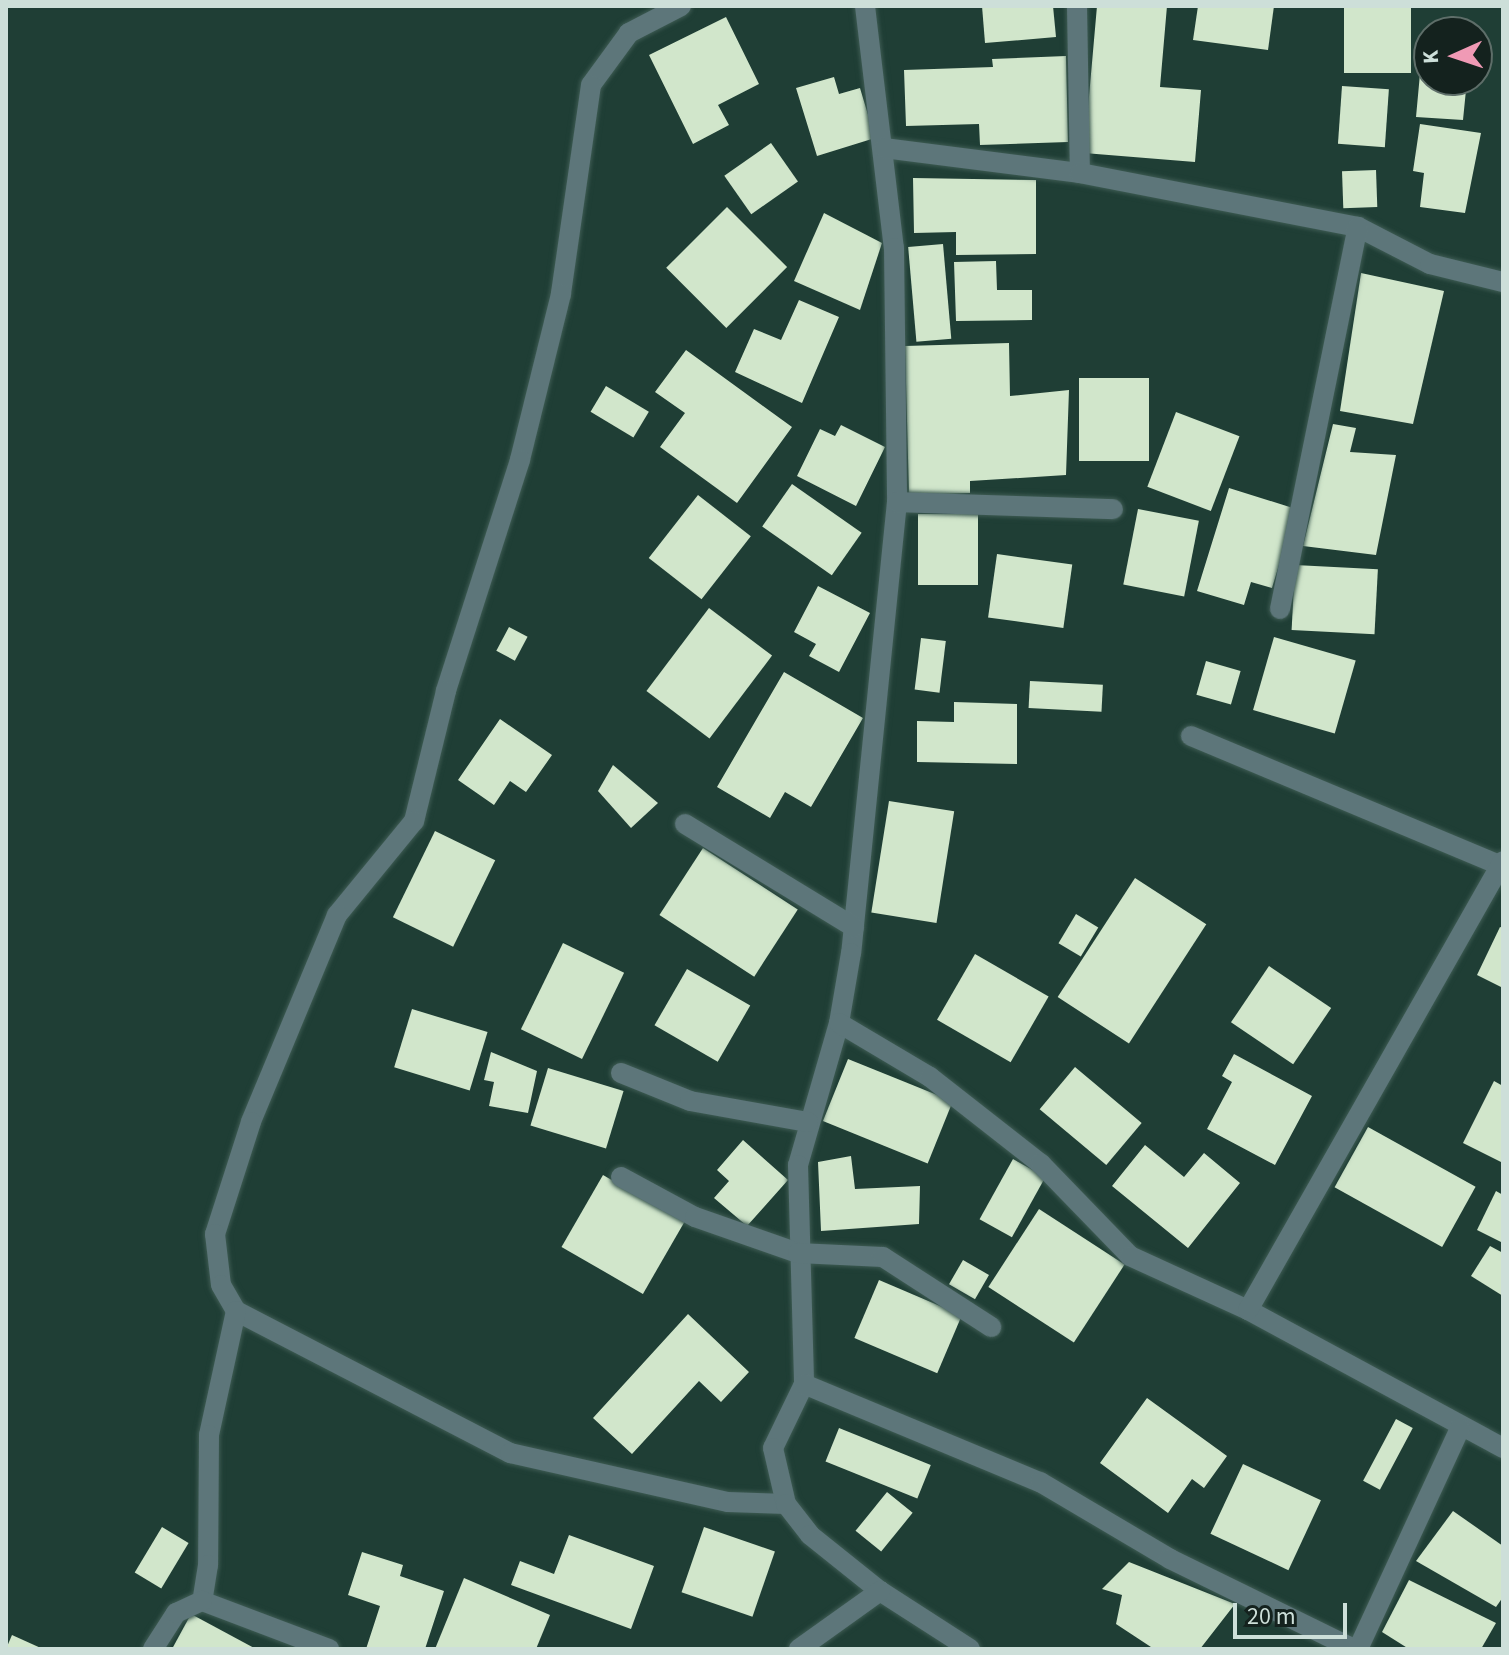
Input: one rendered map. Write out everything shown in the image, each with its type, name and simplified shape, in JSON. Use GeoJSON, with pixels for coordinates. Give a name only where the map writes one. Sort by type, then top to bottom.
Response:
{"type":"FeatureCollection","features":[{"type":"Feature","properties":{"kind":"street"},"geometry":{"type":"LineString","coordinates":[[681,6],[629,33],[591,85],[557,309],[520,460],[446,691],[414,821],[337,915],[251,1122],[215,1234],[221,1285],[236,1311],[510,1453],[728,1502],[786,1504]]}},
{"type":"Feature","properties":{"kind":"street"},"geometry":{"type":"LineString","coordinates":[[865,6],[894,248],[897,502],[854,927],[839,1023],[798,1165],[798,1253],[804,1384],[773,1448],[786,1504],[810,1535],[880,1591],[970,1649]]}},
{"type":"Feature","properties":{"kind":"street"},"geometry":{"type":"LineString","coordinates":[[1077,6],[1080,173]]}},
{"type":"Feature","properties":{"kind":"street"},"geometry":{"type":"LineString","coordinates":[[884,148],[1080,173],[1358,227],[1430,264],[1503,282]]}},
{"type":"Feature","properties":{"kind":"street"},"geometry":{"type":"LineString","coordinates":[[1280,609],[1358,227]]}},
{"type":"Feature","properties":{"kind":"street"},"geometry":{"type":"LineString","coordinates":[[897,502],[1113,509]]}},
{"type":"Feature","properties":{"kind":"street"},"geometry":{"type":"LineString","coordinates":[[1191,736],[1502,863],[1248,1310]]}},
{"type":"Feature","properties":{"kind":"street"},"geometry":{"type":"LineString","coordinates":[[685,824],[854,927]]}},
{"type":"Feature","properties":{"kind":"street"},"geometry":{"type":"LineString","coordinates":[[839,1023],[930,1077],[1041,1164],[1130,1256],[1248,1310],[1460,1428],[1503,1448]]}},
{"type":"Feature","properties":{"kind":"street"},"geometry":{"type":"LineString","coordinates":[[621,1073],[690,1101],[808,1122]]}},
{"type":"Feature","properties":{"kind":"street"},"geometry":{"type":"LineString","coordinates":[[621,1177],[695,1217],[798,1253],[883,1257],[991,1327]]}},
{"type":"Feature","properties":{"kind":"street"},"geometry":{"type":"LineString","coordinates":[[202,1601],[208,1565],[209,1435],[236,1311]]}},
{"type":"Feature","properties":{"kind":"street"},"geometry":{"type":"LineString","coordinates":[[804,1384],[1040,1482],[1170,1559],[1356,1649],[1460,1428]]}},
{"type":"Feature","properties":{"kind":"street"},"geometry":{"type":"LineString","coordinates":[[799,1649],[880,1591]]}},
{"type":"Feature","properties":{"kind":"street"},"geometry":{"type":"LineString","coordinates":[[153,1649],[176,1613],[202,1601],[329,1649]]}},
{"type":"Feature","properties":{"kind":"building"},"geometry":{"type":"Polygon","coordinates":[[[982,6],[1053,6],[1056,37],[985,43],[982,6]]]}},
{"type":"Feature","properties":{"kind":"building"},"geometry":{"type":"Polygon","coordinates":[[[1097,6],[1167,6],[1160,87],[1201,90],[1195,162],[1084,153],[1097,6]]]}},
{"type":"Feature","properties":{"kind":"building"},"geometry":{"type":"Polygon","coordinates":[[[1198,6],[1274,6],[1268,50],[1193,40],[1198,6]]]}},
{"type":"Feature","properties":{"kind":"building"},"geometry":{"type":"Polygon","coordinates":[[[1344,6],[1411,6],[1411,73],[1344,73],[1344,6]]]}},
{"type":"Feature","properties":{"kind":"building"},"geometry":{"type":"Polygon","coordinates":[[[726,17],[759,84],[718,105],[729,125],[693,144],[649,55],[726,17]]]}},
{"type":"Feature","properties":{"kind":"building"},"geometry":{"type":"Polygon","coordinates":[[[1066,56],[1068,142],[980,145],[979,124],[906,126],[904,70],[993,67],[992,59],[1066,56]]]}},
{"type":"Feature","properties":{"kind":"building"},"geometry":{"type":"Polygon","coordinates":[[[834,77],[839,94],[860,88],[875,138],[817,156],[796,88],[834,77]]]}},
{"type":"Feature","properties":{"kind":"building"},"geometry":{"type":"Polygon","coordinates":[[[1342,86],[1389,89],[1385,147],[1338,144],[1342,86]]]}},
{"type":"Feature","properties":{"kind":"building"},"geometry":{"type":"Polygon","coordinates":[[[1418,96],[1465,96],[1463,120],[1416,117],[1418,96]]]}},
{"type":"Feature","properties":{"kind":"building"},"geometry":{"type":"Polygon","coordinates":[[[1420,124],[1481,133],[1465,213],[1420,207],[1424,173],[1413,171],[1420,124]]]}},
{"type":"Feature","properties":{"kind":"building"},"geometry":{"type":"Polygon","coordinates":[[[771,143],[798,182],[751,214],[724,176],[771,143]]]}},
{"type":"Feature","properties":{"kind":"building"},"geometry":{"type":"Polygon","coordinates":[[[1376,170],[1377,207],[1343,208],[1342,171],[1376,170]]]}},
{"type":"Feature","properties":{"kind":"building"},"geometry":{"type":"Polygon","coordinates":[[[913,178],[1036,180],[1036,254],[956,255],[956,232],[914,233],[913,178]]]}},
{"type":"Feature","properties":{"kind":"building"},"geometry":{"type":"Polygon","coordinates":[[[727,207],[787,267],[726,328],[666,268],[727,207]]]}},
{"type":"Feature","properties":{"kind":"building"},"geometry":{"type":"Polygon","coordinates":[[[824,213],[882,243],[860,310],[794,281],[824,213]]]}},
{"type":"Feature","properties":{"kind":"building"},"geometry":{"type":"Polygon","coordinates":[[[943,244],[951,339],[916,342],[908,247],[943,244]]]}},
{"type":"Feature","properties":{"kind":"building"},"geometry":{"type":"Polygon","coordinates":[[[996,261],[997,290],[1032,290],[1032,320],[956,321],[954,262],[996,261]]]}},
{"type":"Feature","properties":{"kind":"building"},"geometry":{"type":"Polygon","coordinates":[[[1361,273],[1444,291],[1413,424],[1340,411],[1361,273]]]}},
{"type":"Feature","properties":{"kind":"building"},"geometry":{"type":"Polygon","coordinates":[[[799,300],[839,317],[802,403],[735,372],[754,329],[781,340],[799,300]]]}},
{"type":"Feature","properties":{"kind":"building"},"geometry":{"type":"Polygon","coordinates":[[[1009,343],[1010,396],[1069,390],[1066,475],[970,481],[970,493],[909,495],[905,346],[1009,343]]]}},
{"type":"Feature","properties":{"kind":"building"},"geometry":{"type":"Polygon","coordinates":[[[686,350],[792,427],[737,503],[660,447],[685,413],[655,392],[686,350]]]}},
{"type":"Feature","properties":{"kind":"building"},"geometry":{"type":"Polygon","coordinates":[[[1079,378],[1149,378],[1149,461],[1079,461],[1079,378]]]}},
{"type":"Feature","properties":{"kind":"building"},"geometry":{"type":"Polygon","coordinates":[[[606,386],[649,412],[633,437],[591,412],[606,386]]]}},
{"type":"Feature","properties":{"kind":"building"},"geometry":{"type":"Polygon","coordinates":[[[1176,412],[1239,436],[1211,511],[1147,487],[1176,412]]]}},
{"type":"Feature","properties":{"kind":"building"},"geometry":{"type":"Polygon","coordinates":[[[1333,424],[1356,428],[1350,452],[1396,455],[1376,555],[1303,546],[1333,424]]]}},
{"type":"Feature","properties":{"kind":"building"},"geometry":{"type":"Polygon","coordinates":[[[841,425],[885,447],[856,506],[797,476],[820,429],[835,436],[841,425]]]}},
{"type":"Feature","properties":{"kind":"building"},"geometry":{"type":"Polygon","coordinates":[[[792,484],[862,533],[832,575],[762,527],[792,484]]]}},
{"type":"Feature","properties":{"kind":"building"},"geometry":{"type":"Polygon","coordinates":[[[1229,488],[1296,509],[1272,588],[1251,582],[1244,605],[1197,591],[1229,488]]]}},
{"type":"Feature","properties":{"kind":"building"},"geometry":{"type":"Polygon","coordinates":[[[698,495],[751,536],[702,599],[649,558],[698,495]]]}},
{"type":"Feature","properties":{"kind":"building"},"geometry":{"type":"Polygon","coordinates":[[[1138,509],[1199,521],[1184,596],[1123,585],[1138,509]]]}},
{"type":"Feature","properties":{"kind":"building"},"geometry":{"type":"Polygon","coordinates":[[[918,514],[978,514],[978,585],[918,585],[918,514]]]}},
{"type":"Feature","properties":{"kind":"building"},"geometry":{"type":"Polygon","coordinates":[[[997,554],[1072,565],[1063,628],[988,617],[997,554]]]}},
{"type":"Feature","properties":{"kind":"building"},"geometry":{"type":"Polygon","coordinates":[[[1295,565],[1378,569],[1374,634],[1292,630],[1295,565]]]}},
{"type":"Feature","properties":{"kind":"building"},"geometry":{"type":"Polygon","coordinates":[[[818,586],[870,613],[839,672],[809,656],[816,644],[794,632],[818,586]]]}},
{"type":"Feature","properties":{"kind":"building"},"geometry":{"type":"Polygon","coordinates":[[[709,608],[772,656],[710,739],[646,691],[709,608]]]}},
{"type":"Feature","properties":{"kind":"building"},"geometry":{"type":"Polygon","coordinates":[[[509,627],[528,637],[515,661],[496,651],[509,627]]]}},
{"type":"Feature","properties":{"kind":"building"},"geometry":{"type":"Polygon","coordinates":[[[1274,637],[1356,660],[1335,733],[1253,710],[1274,637]]]}},
{"type":"Feature","properties":{"kind":"building"},"geometry":{"type":"Polygon","coordinates":[[[921,638],[946,641],[939,693],[915,690],[921,638]]]}},
{"type":"Feature","properties":{"kind":"building"},"geometry":{"type":"Polygon","coordinates":[[[1206,661],[1241,671],[1231,705],[1196,695],[1206,661]]]}},
{"type":"Feature","properties":{"kind":"building"},"geometry":{"type":"Polygon","coordinates":[[[784,672],[863,718],[811,807],[785,792],[770,818],[717,787],[784,672]]]}},
{"type":"Feature","properties":{"kind":"building"},"geometry":{"type":"Polygon","coordinates":[[[1030,681],[1103,685],[1101,712],[1029,708],[1030,681]]]}},
{"type":"Feature","properties":{"kind":"building"},"geometry":{"type":"Polygon","coordinates":[[[954,702],[1017,704],[1017,764],[917,762],[917,721],[954,722],[954,702]]]}},
{"type":"Feature","properties":{"kind":"building"},"geometry":{"type":"Polygon","coordinates":[[[500,719],[552,755],[526,792],[510,781],[494,805],[458,780],[500,719]]]}},
{"type":"Feature","properties":{"kind":"building"},"geometry":{"type":"Polygon","coordinates":[[[613,765],[658,803],[631,828],[598,791],[613,765]]]}},
{"type":"Feature","properties":{"kind":"building"},"geometry":{"type":"Polygon","coordinates":[[[889,801],[954,811],[937,923],[871,913],[889,801]]]}},
{"type":"Feature","properties":{"kind":"building"},"geometry":{"type":"Polygon","coordinates":[[[435,831],[495,860],[453,947],[393,917],[435,831]]]}},
{"type":"Feature","properties":{"kind":"building"},"geometry":{"type":"Polygon","coordinates":[[[703,848],[798,910],[754,977],[659,915],[703,848]]]}},
{"type":"Feature","properties":{"kind":"building"},"geometry":{"type":"Polygon","coordinates":[[[1135,878],[1206,924],[1129,1043],[1058,997],[1135,878]]]}},
{"type":"Feature","properties":{"kind":"building"},"geometry":{"type":"Polygon","coordinates":[[[1076,914],[1098,927],[1081,957],[1058,943],[1076,914]]]}},
{"type":"Feature","properties":{"kind":"building"},"geometry":{"type":"Polygon","coordinates":[[[1500,927],[1503,928],[1503,988],[1477,975],[1500,927]]]}},
{"type":"Feature","properties":{"kind":"building"},"geometry":{"type":"Polygon","coordinates":[[[563,943],[624,973],[582,1059],[521,1029],[563,943]]]}},
{"type":"Feature","properties":{"kind":"building"},"geometry":{"type":"Polygon","coordinates":[[[975,954],[1049,996],[1011,1062],[937,1020],[975,954]]]}},
{"type":"Feature","properties":{"kind":"building"},"geometry":{"type":"Polygon","coordinates":[[[1269,966],[1331,1008],[1293,1064],[1231,1022],[1269,966]]]}},
{"type":"Feature","properties":{"kind":"building"},"geometry":{"type":"Polygon","coordinates":[[[687,969],[750,1005],[718,1062],[655,1025],[687,969]]]}},
{"type":"Feature","properties":{"kind":"building"},"geometry":{"type":"Polygon","coordinates":[[[412,1009],[488,1032],[470,1090],[394,1067],[412,1009]]]}},
{"type":"Feature","properties":{"kind":"building"},"geometry":{"type":"Polygon","coordinates":[[[491,1052],[537,1071],[528,1113],[489,1106],[494,1082],[484,1080],[491,1052]]]}},
{"type":"Feature","properties":{"kind":"building"},"geometry":{"type":"Polygon","coordinates":[[[1234,1054],[1312,1096],[1275,1165],[1207,1129],[1232,1082],[1222,1076],[1234,1054]]]}},
{"type":"Feature","properties":{"kind":"building"},"geometry":{"type":"Polygon","coordinates":[[[848,1059],[953,1101],[928,1163],[823,1121],[848,1059]]]}},
{"type":"Feature","properties":{"kind":"building"},"geometry":{"type":"Polygon","coordinates":[[[1075,1067],[1142,1123],[1106,1165],[1040,1109],[1075,1067]]]}},
{"type":"Feature","properties":{"kind":"building"},"geometry":{"type":"Polygon","coordinates":[[[548,1068],[624,1091],[606,1148],[530,1125],[548,1068]]]}},
{"type":"Feature","properties":{"kind":"building"},"geometry":{"type":"Polygon","coordinates":[[[1494,1081],[1503,1086],[1503,1163],[1463,1143],[1494,1081]]]}},
{"type":"Feature","properties":{"kind":"building"},"geometry":{"type":"Polygon","coordinates":[[[1368,1127],[1476,1187],[1442,1247],[1335,1187],[1368,1127]]]}},
{"type":"Feature","properties":{"kind":"building"},"geometry":{"type":"Polygon","coordinates":[[[743,1140],[788,1180],[747,1226],[714,1198],[729,1181],[717,1170],[743,1140]]]}},
{"type":"Feature","properties":{"kind":"building"},"geometry":{"type":"Polygon","coordinates":[[[1145,1145],[1184,1177],[1204,1153],[1240,1183],[1188,1248],[1112,1186],[1145,1145]]]}},
{"type":"Feature","properties":{"kind":"building"},"geometry":{"type":"Polygon","coordinates":[[[851,1156],[855,1189],[920,1186],[919,1224],[821,1231],[818,1162],[851,1156]]]}},
{"type":"Feature","properties":{"kind":"building"},"geometry":{"type":"Polygon","coordinates":[[[1013,1159],[1045,1177],[1012,1237],[980,1219],[1013,1159]]]}},
{"type":"Feature","properties":{"kind":"building"},"geometry":{"type":"Polygon","coordinates":[[[603,1175],[684,1222],[643,1294],[562,1247],[603,1175]]]}},
{"type":"Feature","properties":{"kind":"building"},"geometry":{"type":"Polygon","coordinates":[[[1496,1191],[1503,1195],[1503,1243],[1477,1230],[1496,1191]]]}},
{"type":"Feature","properties":{"kind":"building"},"geometry":{"type":"Polygon","coordinates":[[[1039,1209],[1125,1265],[1074,1343],[988,1287],[1039,1209]]]}},
{"type":"Feature","properties":{"kind":"building"},"geometry":{"type":"Polygon","coordinates":[[[1490,1246],[1503,1253],[1503,1296],[1471,1276],[1490,1246]]]}},
{"type":"Feature","properties":{"kind":"building"},"geometry":{"type":"Polygon","coordinates":[[[963,1260],[989,1275],[975,1299],[949,1284],[963,1260]]]}},
{"type":"Feature","properties":{"kind":"building"},"geometry":{"type":"Polygon","coordinates":[[[879,1280],[962,1315],[937,1373],[854,1338],[879,1280]]]}},
{"type":"Feature","properties":{"kind":"building"},"geometry":{"type":"Polygon","coordinates":[[[688,1314],[749,1372],[721,1402],[699,1381],[632,1454],[593,1418],[688,1314]]]}},
{"type":"Feature","properties":{"kind":"building"},"geometry":{"type":"Polygon","coordinates":[[[1147,1398],[1227,1456],[1204,1488],[1192,1479],[1168,1513],[1100,1463],[1147,1398]]]}},
{"type":"Feature","properties":{"kind":"building"},"geometry":{"type":"Polygon","coordinates":[[[1396,1419],[1413,1428],[1380,1490],[1363,1481],[1396,1419]]]}},
{"type":"Feature","properties":{"kind":"building"},"geometry":{"type":"Polygon","coordinates":[[[839,1428],[931,1465],[917,1498],[826,1461],[839,1428]]]}},
{"type":"Feature","properties":{"kind":"building"},"geometry":{"type":"Polygon","coordinates":[[[1243,1464],[1321,1500],[1288,1570],[1210,1534],[1243,1464]]]}},
{"type":"Feature","properties":{"kind":"building"},"geometry":{"type":"Polygon","coordinates":[[[887,1492],[913,1513],[881,1552],[856,1531],[887,1492]]]}},
{"type":"Feature","properties":{"kind":"building"},"geometry":{"type":"Polygon","coordinates":[[[1453,1511],[1503,1546],[1503,1597],[1496,1607],[1416,1561],[1453,1511]]]}},
{"type":"Feature","properties":{"kind":"building"},"geometry":{"type":"Polygon","coordinates":[[[162,1527],[189,1543],[161,1588],[135,1572],[162,1527]]]}},
{"type":"Feature","properties":{"kind":"building"},"geometry":{"type":"Polygon","coordinates":[[[704,1527],[775,1551],[752,1617],[682,1592],[704,1527]]]}},
{"type":"Feature","properties":{"kind":"building"},"geometry":{"type":"Polygon","coordinates":[[[569,1535],[654,1566],[631,1629],[511,1585],[520,1561],[554,1574],[569,1535]]]}},
{"type":"Feature","properties":{"kind":"building"},"geometry":{"type":"Polygon","coordinates":[[[362,1552],[403,1565],[400,1576],[444,1591],[425,1649],[366,1649],[380,1606],[348,1595],[362,1552]]]}},
{"type":"Feature","properties":{"kind":"building"},"geometry":{"type":"Polygon","coordinates":[[[1129,1562],[1235,1604],[1200,1649],[1154,1649],[1116,1624],[1122,1595],[1102,1589],[1129,1562]]]}},
{"type":"Feature","properties":{"kind":"building"},"geometry":{"type":"Polygon","coordinates":[[[464,1578],[550,1615],[536,1649],[435,1649],[464,1578]]]}},
{"type":"Feature","properties":{"kind":"building"},"geometry":{"type":"Polygon","coordinates":[[[1409,1580],[1496,1623],[1481,1649],[1409,1649],[1382,1632],[1409,1580]]]}},
{"type":"Feature","properties":{"kind":"building"},"geometry":{"type":"Polygon","coordinates":[[[191,1614],[256,1649],[172,1649],[191,1614]]]}},
{"type":"Feature","properties":{"kind":"building"},"geometry":{"type":"Polygon","coordinates":[[[12,1635],[43,1649],[6,1649],[12,1635]]]}}]}
